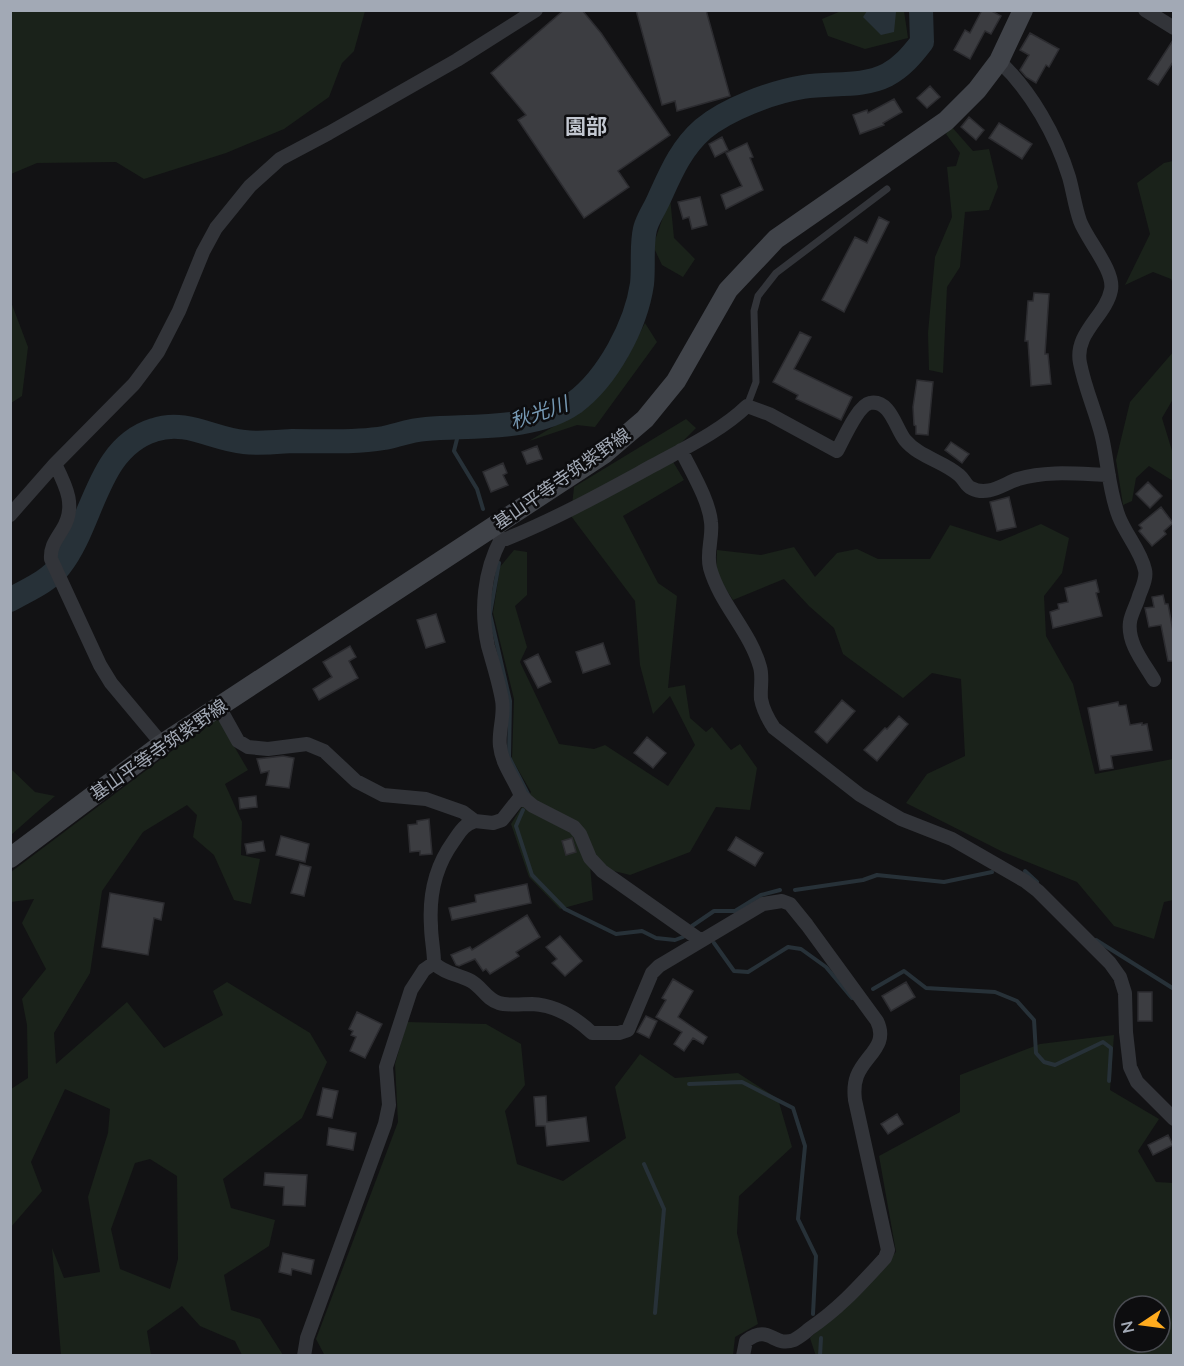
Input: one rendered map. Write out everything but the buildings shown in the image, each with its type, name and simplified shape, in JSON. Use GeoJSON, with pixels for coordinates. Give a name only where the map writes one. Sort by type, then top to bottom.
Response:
{"type":"FeatureCollection","features":[{"type":"Feature","properties":{"kind":"main road","name":"基山平等寺筑紫野線"},"geometry":{"type":"LineString","coordinates":[[10,858],[162,744],[497,533],[604,454],[645,419],[676,381],[728,290],[776,239],[946,121],[977,90],[999,61],[1023,10]]}},
{"type":"Feature","properties":{"kind":"street"},"geometry":{"type":"LineString","coordinates":[[10,515],[55,464],[134,384],[158,352],[216,228],[250,186],[280,159],[447,65],[536,10]]}},
{"type":"Feature","properties":{"kind":"street"},"geometry":{"type":"LineString","coordinates":[[1145,10],[1173,28]]}},
{"type":"Feature","properties":{"kind":"street"},"geometry":{"type":"LineString","coordinates":[[999,61],[1014,75],[1058,147],[1069,177],[1079,220],[1107,269],[1111,282],[1107,300],[1081,343],[1079,359],[1087,393],[1097,419],[1118,515],[1143,562],[1146,573],[1130,623],[1134,646],[1154,680]]}},
{"type":"Feature","properties":{"kind":"street"},"geometry":{"type":"LineString","coordinates":[[700,940],[602,871],[590,858],[580,834],[574,827],[532,806],[521,796],[503,762],[499,743],[503,713],[502,700],[484,619],[484,590],[497,533],[520,533],[573,508],[681,450],[736,417],[747,406],[769,414],[837,451],[861,408],[869,403],[878,404],[887,410],[906,441],[919,452],[959,475],[969,488],[983,492],[1034,475],[1058,472],[1109,475]]}},
{"type":"Feature","properties":{"kind":"street"},"geometry":{"type":"LineString","coordinates":[[681,450],[708,508],[711,523],[708,555],[715,583],[755,653],[761,669],[761,698],[764,713],[774,728],[860,795],[901,819],[952,839],[1025,881],[1038,891],[1110,963],[1120,976],[1125,993],[1130,1067],[1137,1082],[1173,1119]]}},
{"type":"Feature","properties":{"kind":"street"},"geometry":{"type":"LineString","coordinates":[[55,464],[66,487],[71,507],[67,523],[50,549],[51,559],[100,665],[111,683],[162,744]]}},
{"type":"Feature","properties":{"kind":"street"},"geometry":{"type":"LineString","coordinates":[[219,707],[238,741],[248,747],[268,749],[307,744],[324,751],[356,781],[383,795],[426,799],[463,812],[475,821]]}},
{"type":"Feature","properties":{"kind":"street"},"geometry":{"type":"LineString","coordinates":[[521,796],[502,820],[493,823],[475,821],[465,824],[443,855],[431,899],[434,963],[440,969],[470,980],[486,997],[501,1004],[541,1004],[560,1010],[578,1020],[592,1034],[619,1034],[628,1030],[652,973],[659,966],[764,904],[782,901],[790,904],[877,1021],[882,1031],[879,1042],[857,1075],[854,1087],[888,1250],[885,1258],[838,1308],[821,1322],[794,1340],[783,1342],[764,1333],[756,1333],[746,1341],[743,1356]]}},
{"type":"Feature","properties":{"kind":"street"},"geometry":{"type":"LineString","coordinates":[[304,1356],[307,1338],[385,1124],[389,1105],[386,1067],[411,990],[424,970],[434,963]]}},
{"type":"Feature","properties":{"kind":"lane"},"geometry":{"type":"LineString","coordinates":[[747,406],[756,382],[754,311],[758,296],[776,273],[887,189]]}},
{"type":"Feature","properties":{"kind":"shaded area"},"geometry":{"type":"Polygon","coordinates":[[[11,10],[365,11],[354,51],[342,63],[329,97],[284,129],[226,153],[144,179],[116,162],[37,163],[11,174],[11,10]]]}},
{"type":"Feature","properties":{"kind":"shaded area"},"geometry":{"type":"Polygon","coordinates":[[[841,11],[904,11],[908,38],[865,49],[828,36],[822,19],[841,11]]]}},
{"type":"Feature","properties":{"kind":"shaded area"},"geometry":{"type":"Polygon","coordinates":[[[867,11],[896,12],[894,32],[881,35],[863,17],[867,11]]]}},
{"type":"Feature","properties":{"kind":"shaded area"},"geometry":{"type":"Polygon","coordinates":[[[951,126],[973,151],[989,149],[998,187],[989,210],[965,212],[960,267],[947,287],[943,373],[929,370],[928,333],[935,257],[952,217],[947,167],[956,166],[960,153],[946,134],[951,126]]]}},
{"type":"Feature","properties":{"kind":"shaded area"},"geometry":{"type":"Polygon","coordinates":[[[1173,161],[1173,284],[1171,279],[1153,272],[1125,285],[1150,234],[1137,183],[1164,163],[1173,161]]]}},
{"type":"Feature","properties":{"kind":"shaded area"},"geometry":{"type":"Polygon","coordinates":[[[670,197],[674,238],[695,259],[683,277],[662,265],[653,246],[670,197]]]}},
{"type":"Feature","properties":{"kind":"shaded area"},"geometry":{"type":"Polygon","coordinates":[[[11,302],[28,347],[22,396],[11,403],[11,302]]]}},
{"type":"Feature","properties":{"kind":"shaded area"},"geometry":{"type":"Polygon","coordinates":[[[645,323],[657,342],[595,427],[577,425],[529,441],[590,405],[625,362],[645,323]]]}},
{"type":"Feature","properties":{"kind":"shaded area"},"geometry":{"type":"Polygon","coordinates":[[[1174,351],[1173,399],[1162,418],[1173,454],[1173,481],[1149,466],[1136,478],[1132,501],[1123,505],[1116,460],[1130,402],[1174,351]]]}},
{"type":"Feature","properties":{"kind":"shaded area"},"geometry":{"type":"Polygon","coordinates":[[[686,419],[696,428],[669,455],[684,480],[623,516],[658,583],[677,596],[668,688],[685,685],[690,718],[706,732],[712,727],[731,750],[740,744],[757,768],[750,810],[716,807],[690,852],[630,875],[590,865],[593,900],[560,909],[529,877],[511,824],[531,792],[512,759],[514,699],[493,613],[500,567],[514,550],[527,552],[527,595],[515,606],[527,647],[520,662],[559,744],[594,749],[605,745],[668,786],[695,745],[670,696],[653,714],[640,665],[635,601],[571,516],[574,487],[686,419]]]}},
{"type":"Feature","properties":{"kind":"shaded area"},"geometry":{"type":"Polygon","coordinates":[[[1041,524],[1069,538],[1062,573],[1044,596],[1046,636],[1073,684],[1095,774],[1173,759],[1173,900],[1164,902],[1154,939],[1114,926],[1077,882],[1003,852],[906,803],[927,774],[965,756],[961,679],[932,673],[903,698],[843,654],[834,628],[784,579],[733,600],[716,574],[717,550],[761,555],[794,547],[815,577],[837,553],[857,549],[878,559],[930,559],[950,525],[1000,541],[1041,524]]]}},
{"type":"Feature","properties":{"kind":"shaded area"},"geometry":{"type":"Polygon","coordinates":[[[217,717],[248,770],[225,784],[242,822],[241,855],[260,859],[251,904],[234,900],[214,855],[193,837],[197,815],[187,805],[143,832],[102,891],[90,973],[54,1033],[56,1064],[127,1002],[164,1048],[223,1015],[213,991],[227,982],[310,1033],[327,1062],[302,1118],[223,1179],[231,1208],[275,1220],[269,1246],[224,1275],[231,1310],[260,1319],[283,1355],[242,1355],[235,1341],[200,1326],[182,1306],[147,1331],[151,1355],[61,1355],[52,1248],[64,1278],[100,1272],[88,1197],[108,1133],[110,1109],[65,1089],[31,1162],[42,1191],[11,1227],[11,1089],[28,1078],[27,1025],[22,999],[46,969],[22,923],[34,899],[11,902],[11,872],[217,717]],[[150,1159],[135,1163],[111,1229],[120,1269],[170,1289],[178,1259],[177,1176],[150,1159]]]}},
{"type":"Feature","properties":{"kind":"shaded area"},"geometry":{"type":"Polygon","coordinates":[[[10,768],[35,792],[55,796],[11,835],[10,768]]]}},
{"type":"Feature","properties":{"kind":"shaded area"},"geometry":{"type":"Polygon","coordinates":[[[407,1022],[486,1024],[521,1044],[525,1085],[505,1111],[517,1164],[563,1181],[626,1138],[615,1087],[640,1054],[675,1078],[738,1073],[778,1099],[792,1147],[739,1196],[737,1233],[758,1324],[735,1337],[733,1355],[325,1356],[316,1339],[398,1122],[395,1064],[407,1022]]]}},
{"type":"Feature","properties":{"kind":"shaded area"},"geometry":{"type":"Polygon","coordinates":[[[1114,1035],[1110,1090],[1159,1119],[1138,1151],[1156,1182],[1173,1183],[1173,1355],[816,1356],[810,1338],[896,1252],[879,1156],[960,1112],[960,1075],[1040,1044],[1114,1035]]]}},
{"type":"Feature","properties":{"kind":"waterway","name":"秋光川"},"geometry":{"type":"LineString","coordinates":[[10,600],[55,572],[71,549],[108,470],[120,453],[135,439],[154,430],[166,427],[188,428],[250,443],[361,441],[410,431],[522,422],[558,412],[574,403],[598,380],[627,333],[639,300],[642,284],[643,242],[646,226],[676,163],[695,137],[724,115],[764,97],[803,87],[867,82],[887,75],[906,60],[922,42],[921,10]]}},
{"type":"Feature","properties":{"kind":"waterway"},"geometry":{"type":"LineString","coordinates":[[460,427],[454,451],[477,489],[483,509]]}},
{"type":"Feature","properties":{"kind":"waterway"},"geometry":{"type":"LineString","coordinates":[[499,563],[490,614],[510,701],[509,757],[529,796]]}},
{"type":"Feature","properties":{"kind":"waterway"},"geometry":{"type":"LineString","coordinates":[[523,810],[516,826],[532,875],[565,909],[616,934],[642,931],[656,938],[675,940],[683,937]]}},
{"type":"Feature","properties":{"kind":"waterway"},"geometry":{"type":"LineString","coordinates":[[1025,871],[1037,882]]}},
{"type":"Feature","properties":{"kind":"waterway"},"geometry":{"type":"LineString","coordinates":[[795,890],[863,880],[877,875],[944,882],[992,872]]}},
{"type":"Feature","properties":{"kind":"waterway"},"geometry":{"type":"LineString","coordinates":[[692,926],[714,911],[735,911],[761,895],[780,890]]}},
{"type":"Feature","properties":{"kind":"waterway"},"geometry":{"type":"LineString","coordinates":[[1096,940],[1174,989]]}},
{"type":"Feature","properties":{"kind":"waterway"},"geometry":{"type":"LineString","coordinates":[[714,943],[734,971],[748,972],[788,947],[801,949],[826,967],[852,998]]}},
{"type":"Feature","properties":{"kind":"waterway"},"geometry":{"type":"LineString","coordinates":[[873,989],[904,971],[926,988],[995,992],[1017,1001],[1034,1020],[1036,1053],[1044,1062],[1055,1065],[1103,1042],[1111,1048],[1109,1081]]}},
{"type":"Feature","properties":{"kind":"waterway"},"geometry":{"type":"LineString","coordinates":[[689,1084],[742,1082],[793,1108],[805,1146],[798,1219],[816,1256],[813,1314]]}},
{"type":"Feature","properties":{"kind":"waterway"},"geometry":{"type":"LineString","coordinates":[[644,1164],[664,1209],[655,1313]]}},
{"type":"Feature","properties":{"kind":"waterway"},"geometry":{"type":"LineString","coordinates":[[820,1356],[821,1338]]}},
{"type":"Feature","properties":{"kind":"district","name":"園部"},"geometry":{"type":"Point","coordinates":[586,127]}}]}
